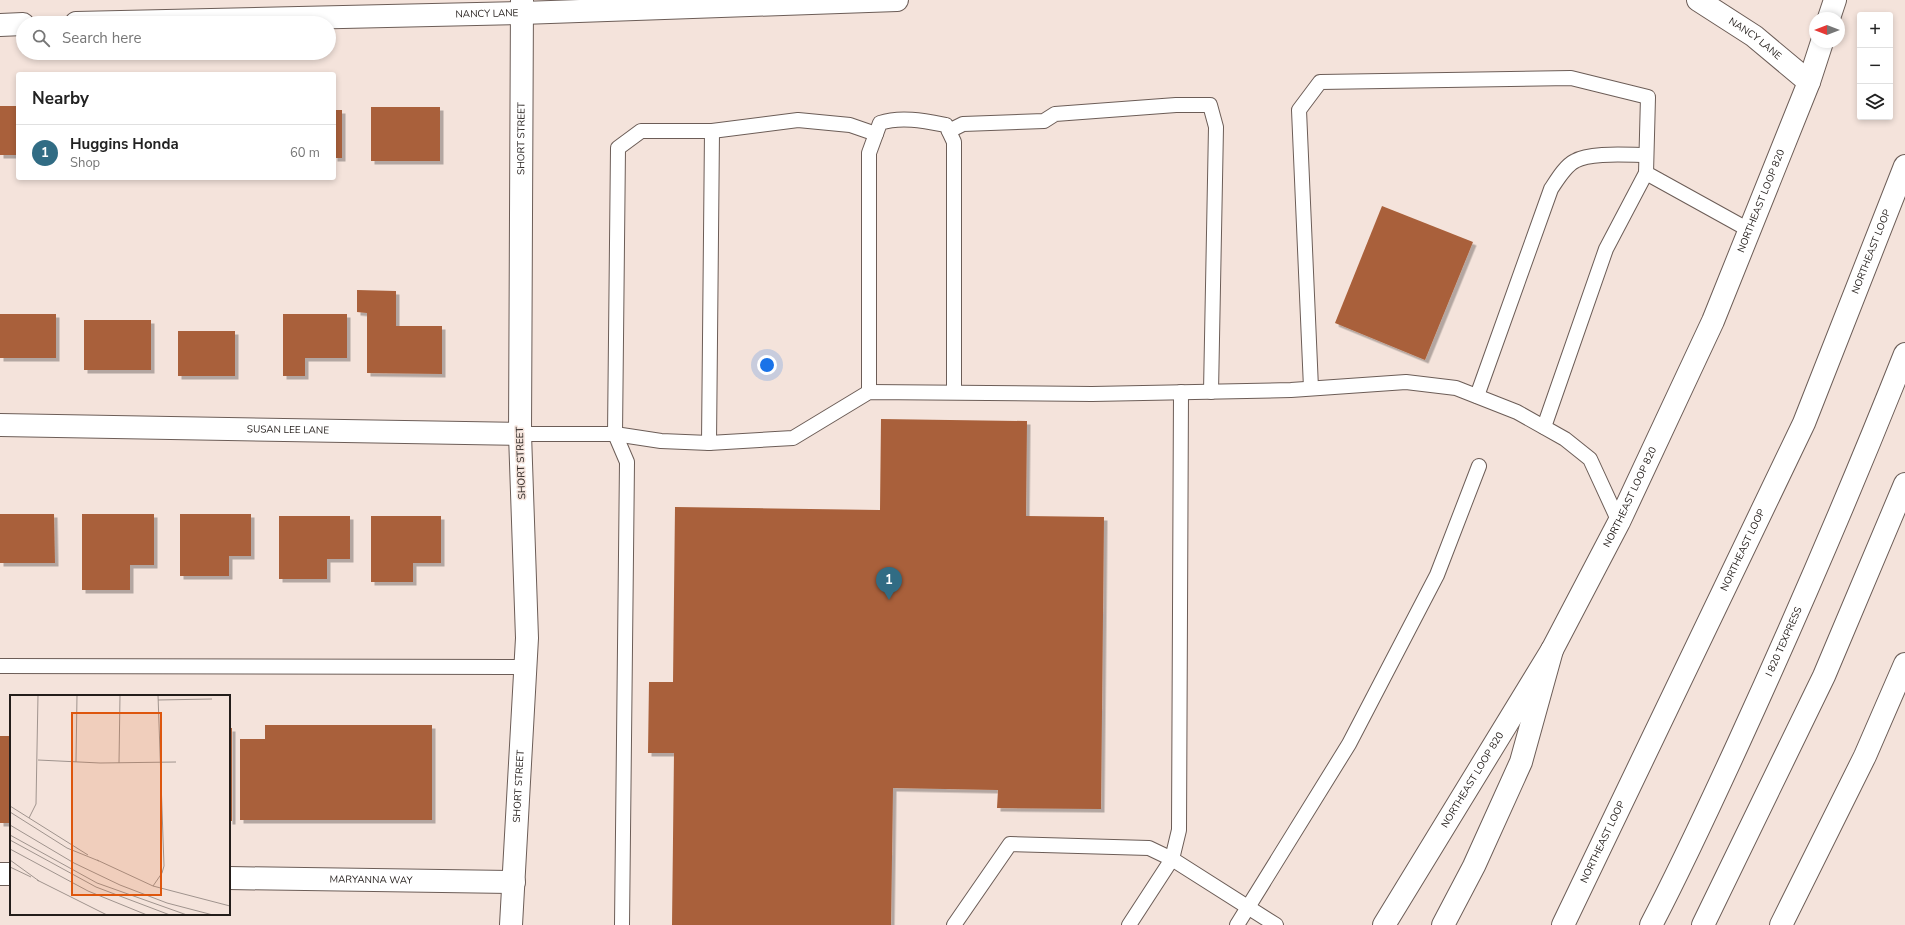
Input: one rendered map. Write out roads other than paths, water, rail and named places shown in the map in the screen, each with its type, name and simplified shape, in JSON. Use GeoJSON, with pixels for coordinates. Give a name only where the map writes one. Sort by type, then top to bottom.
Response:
{"type":"FeatureCollection","features":[{"type":"Feature","properties":{"kind":"main road","name":"NANCY LANE"},"geometry":{"type":"LineString","coordinates":[[260,16],[522,6],[898,0]]}},
{"type":"Feature","properties":{"kind":"main road","name":"NANCY LANE"},"geometry":{"type":"LineString","coordinates":[[1698,0],[1754,36],[1809,82]]}},
{"type":"Feature","properties":{"kind":"main road"},"geometry":{"type":"LineString","coordinates":[[1831,12],[1835,0]]}},
{"type":"Feature","properties":{"kind":"main road","name":"SHORT STREET"},"geometry":{"type":"LineString","coordinates":[[511,925],[527,638],[520,434],[522,6]]}},
{"type":"Feature","properties":{"kind":"main road"},"geometry":{"type":"LineString","coordinates":[[0,25],[16,24]]}},
{"type":"Feature","properties":{"kind":"main road","name":"NORTHEAST LOOP 820"},"geometry":{"type":"LineString","coordinates":[[1384,925],[1552,650],[1619,522],[1713,321],[1809,82],[1820,48]]}},
{"type":"Feature","properties":{"kind":"main road","name":"NORTHEAST LOOP"},"geometry":{"type":"LineString","coordinates":[[1563,925],[1574,906],[1688,661],[1804,422],[1905,166]]}},
{"type":"Feature","properties":{"kind":"main road","name":"I 820 TEXPRESS"},"geometry":{"type":"LineString","coordinates":[[1651,925],[1676,878],[1775,663],[1865,454],[1905,354]]}},
{"type":"Feature","properties":{"kind":"main road","name":"SUSAN LEE LANE"},"geometry":{"type":"LineString","coordinates":[[0,425],[520,434]]}},
{"type":"Feature","properties":{"kind":"main road"},"geometry":{"type":"LineString","coordinates":[[1703,925],[1824,676],[1905,484]]}},
{"type":"Feature","properties":{"kind":"main road"},"geometry":{"type":"LineString","coordinates":[[1442,925],[1474,866],[1521,762],[1552,650]]}},
{"type":"Feature","properties":{"kind":"main road"},"geometry":{"type":"LineString","coordinates":[[1781,925],[1865,756],[1905,664]]}},
{"type":"Feature","properties":{"kind":"main road","name":"MARYANNA WAY"},"geometry":{"type":"LineString","coordinates":[[230,878],[514,882]]}},
{"type":"Feature","properties":{"kind":"main road"},"geometry":{"type":"LineString","coordinates":[[1551,925],[1574,906]]}},
{"type":"Feature","properties":{"kind":"lane"},"geometry":{"type":"LineString","coordinates":[[1311,388],[1299,110],[1320,82],[1571,78],[1648,97],[1646,173],[1606,249],[1544,427]]}},
{"type":"Feature","properties":{"kind":"lane"},"geometry":{"type":"LineString","coordinates":[[949,131],[963,124],[1044,121],[1055,114],[1210,104],[1216,126],[1211,392]]}},
{"type":"Feature","properties":{"kind":"lane"},"geometry":{"type":"LineString","coordinates":[[622,925],[627,462],[615,434],[618,148],[641,131],[712,131],[798,120],[850,125],[876,134]]}},
{"type":"Feature","properties":{"kind":"lane"},"geometry":{"type":"LineString","coordinates":[[954,392],[954,142],[946,125],[924,121],[891,120],[880,123],[869,153],[869,392],[1092,394],[1211,392],[1406,382],[1456,388],[1516,412],[1565,439],[1590,459],[1619,522]]}},
{"type":"Feature","properties":{"kind":"lane"},"geometry":{"type":"LineString","coordinates":[[709,443],[712,131]]}},
{"type":"Feature","properties":{"kind":"lane"},"geometry":{"type":"LineString","coordinates":[[1477,396],[1551,189],[1558,177],[1575,160],[1597,155],[1646,155]]}},
{"type":"Feature","properties":{"kind":"lane"},"geometry":{"type":"LineString","coordinates":[[1646,173],[1749,230]]}},
{"type":"Feature","properties":{"kind":"lane","name":"SUSAN LEE LANE"},"geometry":{"type":"LineString","coordinates":[[520,434],[615,434],[661,441],[709,443],[793,438],[869,392]]}},
{"type":"Feature","properties":{"kind":"lane"},"geometry":{"type":"LineString","coordinates":[[1129,925],[1172,859],[1179,830],[1181,392]]}},
{"type":"Feature","properties":{"kind":"lane"},"geometry":{"type":"LineString","coordinates":[[1237,925],[1349,744],[1437,575],[1479,466]]}},
{"type":"Feature","properties":{"kind":"lane"},"geometry":{"type":"LineString","coordinates":[[0,666],[525,667]]}},
{"type":"Feature","properties":{"kind":"lane"},"geometry":{"type":"LineString","coordinates":[[954,925],[1010,844],[1148,848],[1172,859],[1276,925]]}},
{"type":"Feature","properties":{"kind":"place","name":"Huggins Honda"},"geometry":{"type":"Point","coordinates":[889,600]}}]}
